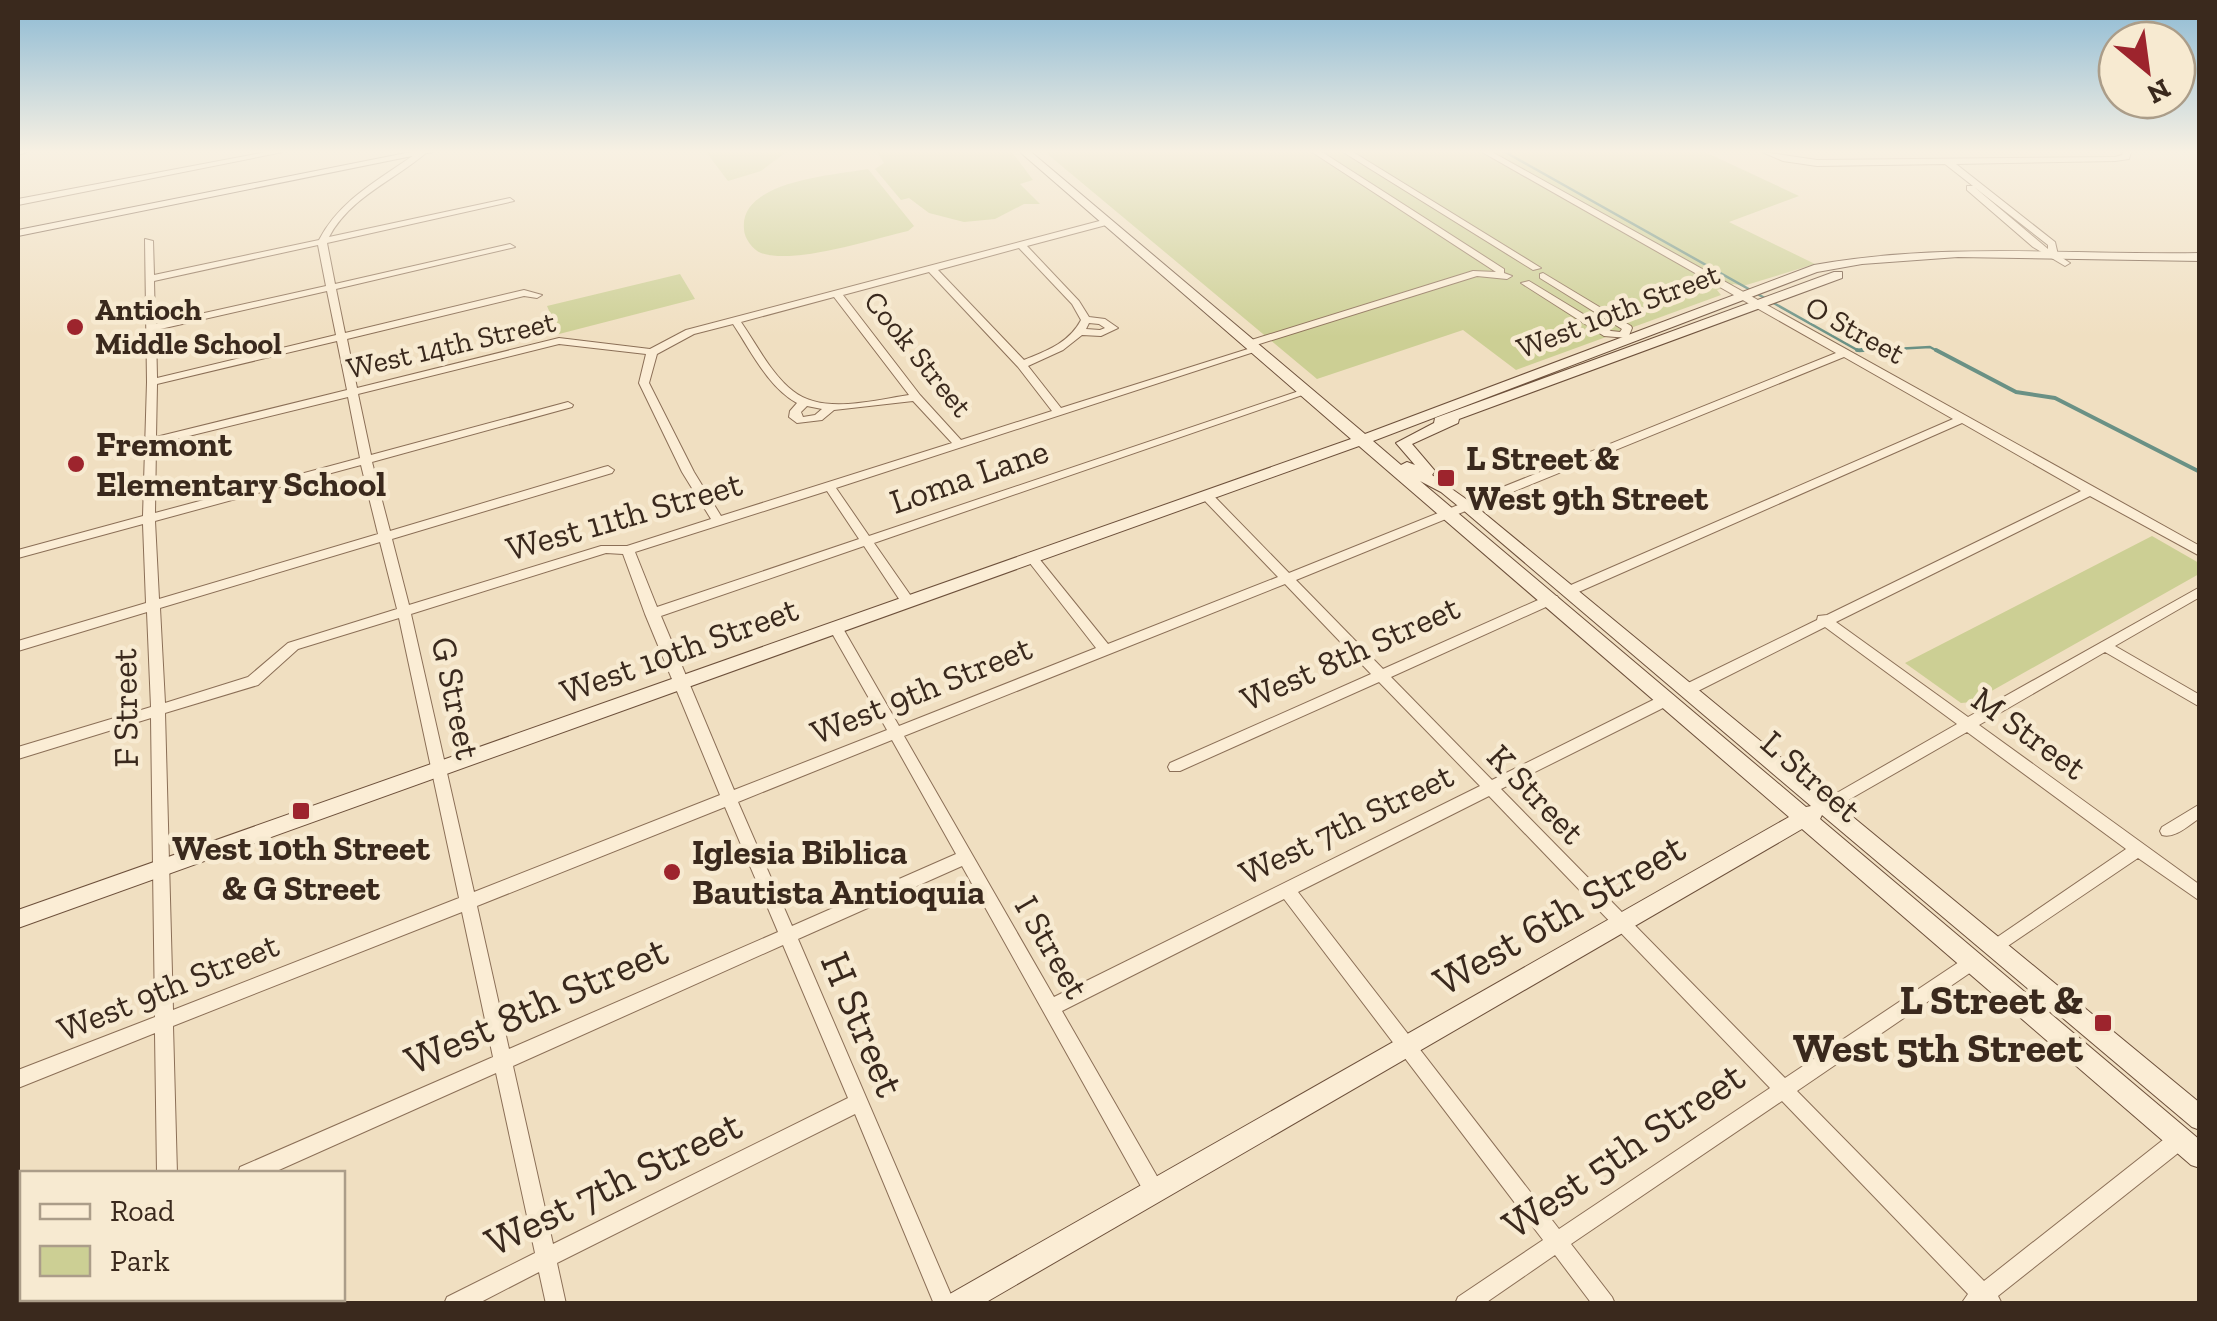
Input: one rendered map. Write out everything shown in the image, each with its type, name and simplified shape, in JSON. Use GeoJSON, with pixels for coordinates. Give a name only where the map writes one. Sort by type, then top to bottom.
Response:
{"type":"FeatureCollection","features":[{"type":"Feature","properties":{"kind":"main road"},"geometry":{"type":"LineString","coordinates":[[18,233],[115,214]]}},
{"type":"Feature","properties":{"kind":"main road","name":"L Street"},"geometry":{"type":"LineString","coordinates":[[1098,214],[1552,599],[1678,694]]}},
{"type":"Feature","properties":{"kind":"main road","name":"West 10th Street"},"geometry":{"type":"LineString","coordinates":[[1369,445],[1626,337],[1796,275],[1859,259],[1941,251],[2200,268]]}},
{"type":"Feature","properties":{"kind":"main road","name":"West 10th Street"},"geometry":{"type":"LineString","coordinates":[[18,920],[1207,496],[1467,414],[1804,285],[1869,269],[1941,262],[2200,257]]}},
{"type":"Feature","properties":{"kind":"main road"},"geometry":{"type":"LineString","coordinates":[[1446,489],[1403,443],[1467,414]]}},
{"type":"Feature","properties":{"kind":"main road","name":"L Street"},"geometry":{"type":"LineString","coordinates":[[1369,445],[1468,506],[1570,591],[1678,694],[1816,812],[1974,961],[2193,1128]]}},
{"type":"Feature","properties":{"kind":"main road","name":"L Street"},"geometry":{"type":"LineString","coordinates":[[1816,812],[1996,947],[2193,1128],[2200,1156]]}},
{"type":"Feature","properties":{"kind":"main road","name":"West 6th Street"},"geometry":{"type":"LineString","coordinates":[[958,1304],[1816,812]]}},
{"type":"Feature","properties":{"kind":"street"},"geometry":{"type":"LineString","coordinates":[[322,242],[338,214]]}},
{"type":"Feature","properties":{"kind":"street"},"geometry":{"type":"LineString","coordinates":[[150,279],[455,214]]}},
{"type":"Feature","properties":{"kind":"street"},"geometry":{"type":"LineString","coordinates":[[1412,214],[1506,275],[1526,283],[1608,334],[1626,337],[1645,348]]}},
{"type":"Feature","properties":{"kind":"street"},"geometry":{"type":"LineString","coordinates":[[1448,214],[1627,328],[1626,337]]}},
{"type":"Feature","properties":{"kind":"street","name":"O Street"},"geometry":{"type":"LineString","coordinates":[[1595,214],[2200,552]]}},
{"type":"Feature","properties":{"kind":"street"},"geometry":{"type":"LineString","coordinates":[[1999,214],[2059,259]]}},
{"type":"Feature","properties":{"kind":"street"},"geometry":{"type":"LineString","coordinates":[[719,522],[688,472],[644,383],[652,352],[690,332],[1108,222]]}},
{"type":"Feature","properties":{"kind":"street","name":"F Street"},"geometry":{"type":"LineString","coordinates":[[148,242],[150,518],[158,709],[167,1171]]}},
{"type":"Feature","properties":{"kind":"street","name":"G Street"},"geometry":{"type":"LineString","coordinates":[[322,242],[366,460],[404,612],[556,1304]]}},
{"type":"Feature","properties":{"kind":"street"},"geometry":{"type":"LineString","coordinates":[[1022,244],[1076,303],[1086,320]]}},
{"type":"Feature","properties":{"kind":"street"},"geometry":{"type":"LineString","coordinates":[[151,328],[510,247]]}},
{"type":"Feature","properties":{"kind":"street"},"geometry":{"type":"LineString","coordinates":[[1478,256],[1504,248]]}},
{"type":"Feature","properties":{"kind":"street","name":"West 11th Street"},"geometry":{"type":"LineString","coordinates":[[18,753],[253,682],[293,646],[605,549],[628,550],[719,522],[1476,273],[1506,275],[1507,267],[1517,264],[1540,272]]}},
{"type":"Feature","properties":{"kind":"street"},"geometry":{"type":"LineString","coordinates":[[932,268],[1022,365],[1059,412]]}},
{"type":"Feature","properties":{"kind":"street"},"geometry":{"type":"LineString","coordinates":[[1526,283],[1540,272]]}},
{"type":"Feature","properties":{"kind":"street"},"geometry":{"type":"LineString","coordinates":[[152,382],[524,293],[537,295]]}},
{"type":"Feature","properties":{"kind":"street","name":"Cook Street"},"geometry":{"type":"LineString","coordinates":[[838,294],[916,397],[960,445]]}},
{"type":"Feature","properties":{"kind":"street"},"geometry":{"type":"LineString","coordinates":[[735,320],[792,396],[805,402],[830,408],[916,397]]}},
{"type":"Feature","properties":{"kind":"street"},"geometry":{"type":"LineString","coordinates":[[1081,332],[1102,334],[1113,328],[1101,321],[1086,320]]}},
{"type":"Feature","properties":{"kind":"street"},"geometry":{"type":"LineString","coordinates":[[1022,365],[1061,347],[1081,332],[1086,320]]}},
{"type":"Feature","properties":{"kind":"street","name":"West 14th Street"},"geometry":{"type":"LineString","coordinates":[[152,442],[559,341],[652,352]]}},
{"type":"Feature","properties":{"kind":"street","name":"West 9th Street"},"geometry":{"type":"LineString","coordinates":[[18,1079],[1451,514],[1845,353]]}},
{"type":"Feature","properties":{"kind":"street","name":"Loma Lane"},"geometry":{"type":"LineString","coordinates":[[652,614],[1306,392]]}},
{"type":"Feature","properties":{"kind":"street"},"geometry":{"type":"LineString","coordinates":[[805,402],[796,411],[796,417],[802,421],[818,418],[830,408]]}},
{"type":"Feature","properties":{"kind":"street"},"geometry":{"type":"LineString","coordinates":[[18,554],[568,406]]}},
{"type":"Feature","properties":{"kind":"street"},"geometry":{"type":"LineString","coordinates":[[1570,591],[1962,419]]}},
{"type":"Feature","properties":{"kind":"street"},"geometry":{"type":"LineString","coordinates":[[18,646],[608,470]]}},
{"type":"Feature","properties":{"kind":"street"},"geometry":{"type":"LineString","coordinates":[[830,487],[908,602]]}},
{"type":"Feature","properties":{"kind":"street","name":"West 7th Street"},"geometry":{"type":"LineString","coordinates":[[1052,1006],[1823,620],[2090,491]]}},
{"type":"Feature","properties":{"kind":"street","name":"K Street"},"geometry":{"type":"LineString","coordinates":[[1207,496],[1782,1088],[1982,1300]]}},
{"type":"Feature","properties":{"kind":"street","name":"H Street"},"geometry":{"type":"LineString","coordinates":[[628,550],[681,685],[945,1304]]}},
{"type":"Feature","properties":{"kind":"street"},"geometry":{"type":"LineString","coordinates":[[1033,559],[1104,650]]}},
{"type":"Feature","properties":{"kind":"street","name":"West 6th Street"},"geometry":{"type":"LineString","coordinates":[[1816,812],[2200,591]]}},
{"type":"Feature","properties":{"kind":"street","name":"West 8th Street"},"geometry":{"type":"LineString","coordinates":[[1176,768],[1552,599]]}},
{"type":"Feature","properties":{"kind":"street","name":"M Street"},"geometry":{"type":"LineString","coordinates":[[1823,620],[2200,894]]}},
{"type":"Feature","properties":{"kind":"street","name":"I Street"},"geometry":{"type":"LineString","coordinates":[[836,628],[1155,1192]]}},
{"type":"Feature","properties":{"kind":"street"},"geometry":{"type":"LineString","coordinates":[[2106,646],[2200,702]]}},
{"type":"Feature","properties":{"kind":"street"},"geometry":{"type":"LineString","coordinates":[[2168,831],[2200,810]]}},
{"type":"Feature","properties":{"kind":"street"},"geometry":{"type":"LineString","coordinates":[[1996,947],[2138,849]]}},
{"type":"Feature","properties":{"kind":"street","name":"West 8th Street"},"geometry":{"type":"LineString","coordinates":[[253,1171],[965,858]]}},
{"type":"Feature","properties":{"kind":"street"},"geometry":{"type":"LineString","coordinates":[[1287,890],[1605,1304]]}},
{"type":"Feature","properties":{"kind":"street","name":"West 5th Street"},"geometry":{"type":"LineString","coordinates":[[1465,1304],[1974,961]]}},
{"type":"Feature","properties":{"kind":"street","name":"West 7th Street"},"geometry":{"type":"LineString","coordinates":[[454,1304],[859,1102]]}},
{"type":"Feature","properties":{"kind":"street"},"geometry":{"type":"LineString","coordinates":[[1982,1300],[2193,1128]]}},
{"type":"Feature","properties":{"kind":"green space"},"geometry":{"type":"Polygon","coordinates":[[[747,214],[904,214],[914,226],[908,231],[834,250],[793,256],[761,253],[747,240],[747,214]]]}},
{"type":"Feature","properties":{"kind":"green space"},"geometry":{"type":"Polygon","coordinates":[[[932,214],[1005,214],[995,219],[964,222],[932,214]]]}},
{"type":"Feature","properties":{"kind":"green space"},"geometry":{"type":"Polygon","coordinates":[[[1119,214],[1751,214],[1729,222],[1815,264],[1717,290],[1721,295],[1516,370],[1463,330],[1317,379],[1119,214]]]}},
{"type":"Feature","properties":{"kind":"green space"},"geometry":{"type":"Polygon","coordinates":[[[680,274],[695,299],[559,334],[547,306],[680,274]]]}},
{"type":"Feature","properties":{"kind":"green space"},"geometry":{"type":"Polygon","coordinates":[[[2152,536],[2199,563],[2199,574],[1972,702],[1961,703],[1905,663],[2152,536]]]}},
{"type":"Feature","properties":{"kind":"waterway"},"geometry":{"type":"LineString","coordinates":[[1615,214],[1857,350]]}},
{"type":"Feature","properties":{"kind":"waterway"},"geometry":{"type":"LineString","coordinates":[[1857,350],[1930,347],[1941,353]]}},
{"type":"Feature","properties":{"kind":"waterway"},"geometry":{"type":"LineString","coordinates":[[1857,350],[1875,350]]}},
{"type":"Feature","properties":{"kind":"waterway"},"geometry":{"type":"LineString","coordinates":[[1936,350],[2016,392],[2055,398],[2200,472]]}},
{"type":"Feature","properties":{"kind":"place","name":"Antioch Middle School"},"geometry":{"type":"Point","coordinates":[75,327]}},
{"type":"Feature","properties":{"kind":"place","name":"Fremont Elementary School"},"geometry":{"type":"Point","coordinates":[76,464]}},
{"type":"Feature","properties":{"kind":"place","name":"L Street & West 9th Street"},"geometry":{"type":"Point","coordinates":[1446,478]}},
{"type":"Feature","properties":{"kind":"place","name":"West 10th Street & G Street"},"geometry":{"type":"Point","coordinates":[301,811]}},
{"type":"Feature","properties":{"kind":"place","name":"Iglesia Biblica Bautista Antioquia"},"geometry":{"type":"Point","coordinates":[672,872]}},
{"type":"Feature","properties":{"kind":"place","name":"L Street & West 5th Street"},"geometry":{"type":"Point","coordinates":[2103,1023]}}]}
